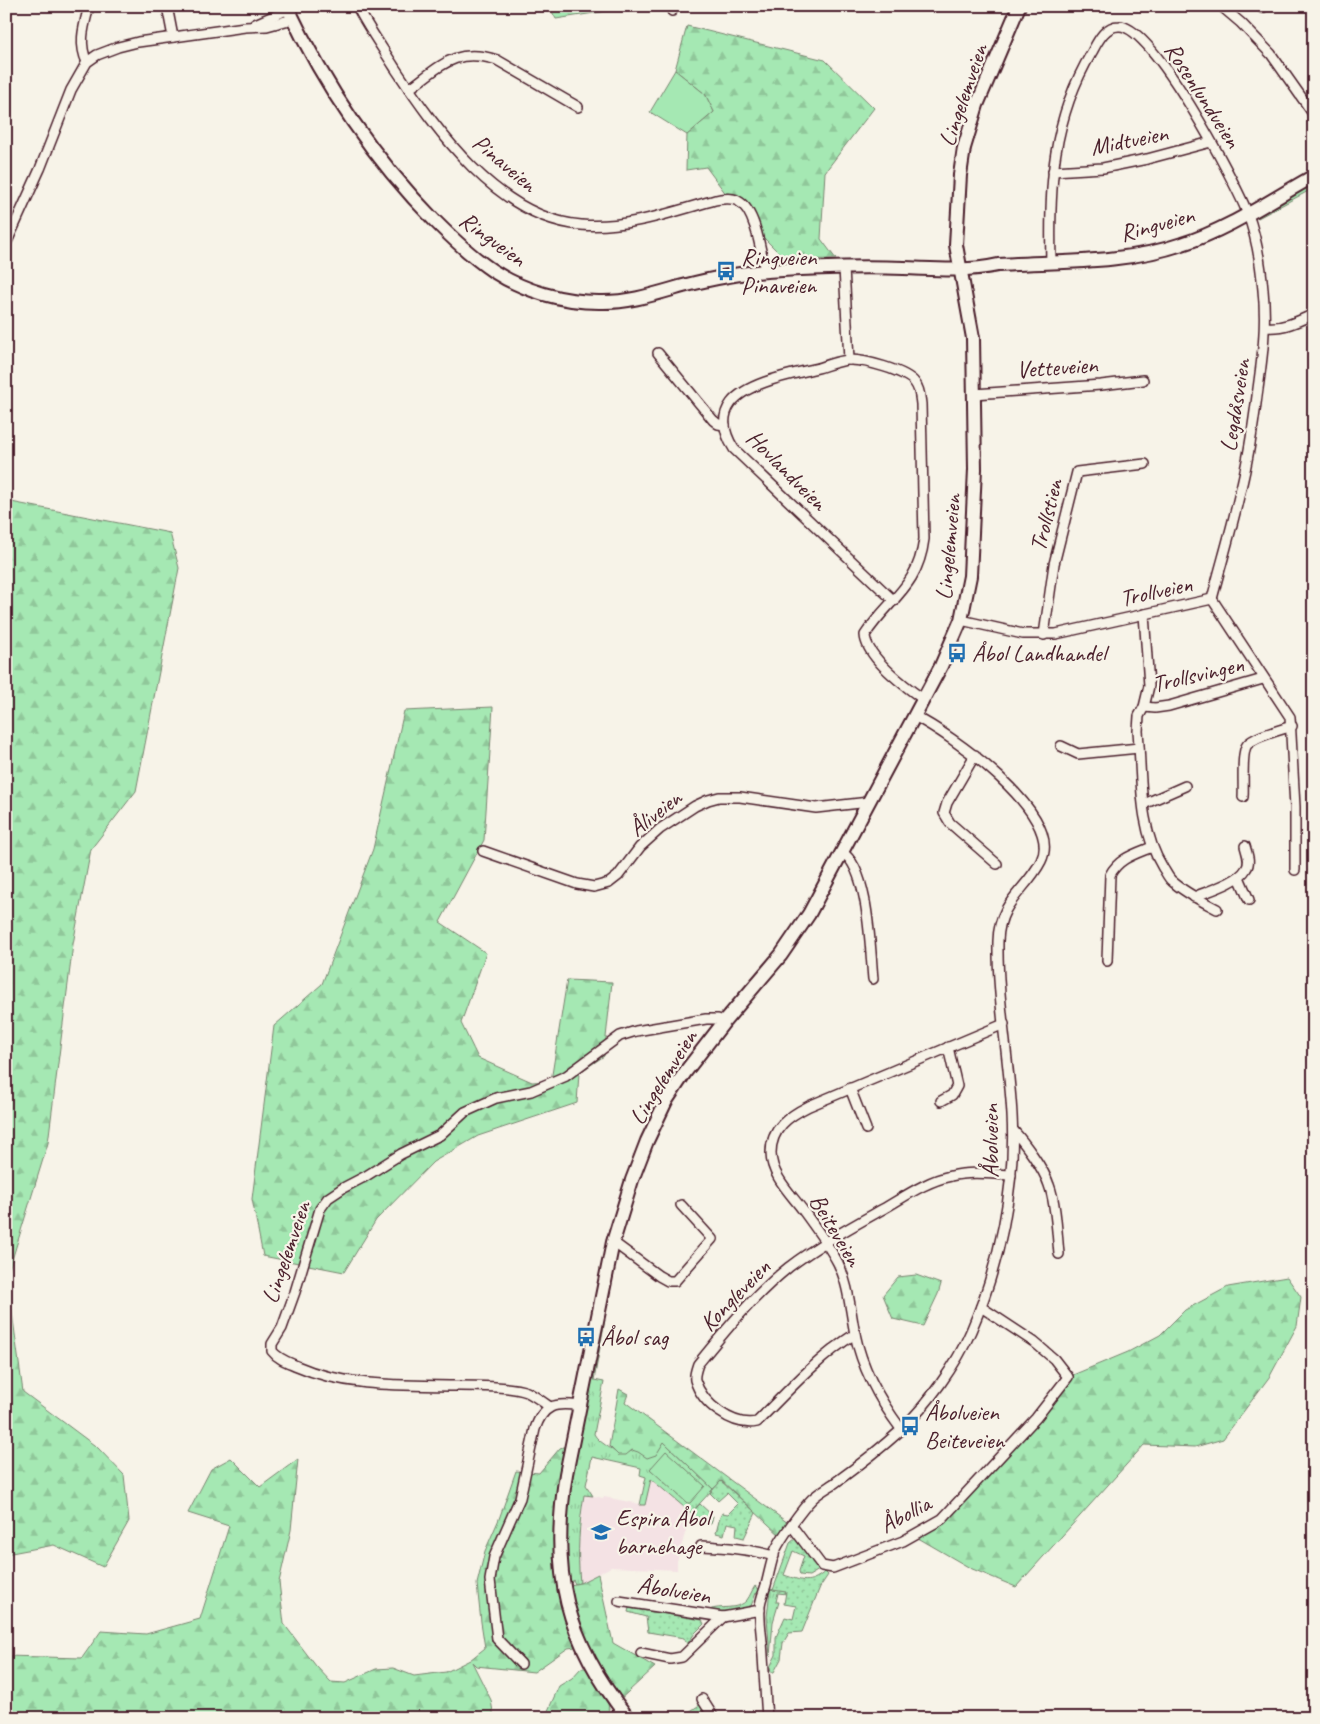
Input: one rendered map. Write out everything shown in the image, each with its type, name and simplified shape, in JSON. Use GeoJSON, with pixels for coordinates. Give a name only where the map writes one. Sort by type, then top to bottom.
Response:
{"type":"FeatureCollection","features":[{"type":"Feature","properties":{"kind":"main road","name":"Lingelemveien"},"geometry":{"type":"LineString","coordinates":[[628,1718],[598,1676],[582,1646],[570,1613],[562,1577],[559,1546],[561,1505],[579,1406],[613,1242],[624,1202],[647,1141],[666,1101],[686,1071],[724,1022],[781,955],[799,930],[914,716],[952,643],[961,620],[969,583],[973,538],[974,394],[973,338],[963,266],[956,245],[962,162],[972,121],[986,82],[1019,6]]}},
{"type":"Feature","properties":{"kind":"main road","name":"Ringveien"},"geometry":{"type":"LineString","coordinates":[[290,11],[342,103],[374,151],[426,212],[458,244],[494,272],[510,281],[551,296],[582,301],[608,302],[630,300],[725,277],[765,271],[905,268],[942,262],[963,266],[981,262],[998,265],[1128,257],[1168,248],[1201,237],[1314,176]]}},
{"type":"Feature","properties":{"kind":"street"},"geometry":{"type":"LineString","coordinates":[[87,62],[82,36],[89,6]]}},
{"type":"Feature","properties":{"kind":"street"},"geometry":{"type":"LineString","coordinates":[[167,6],[173,37]]}},
{"type":"Feature","properties":{"kind":"street","name":"Pinaveien"},"geometry":{"type":"LineString","coordinates":[[357,6],[409,89],[433,122],[474,169],[504,195],[522,207],[554,220],[579,225],[603,226],[729,198],[743,204],[753,221],[765,271]]}},
{"type":"Feature","properties":{"kind":"street"},"geometry":{"type":"LineString","coordinates":[[1221,6],[1241,23],[1271,54],[1314,115]]}},
{"type":"Feature","properties":{"kind":"street"},"geometry":{"type":"LineString","coordinates":[[6,244],[40,170],[71,90],[87,62],[97,55],[118,47],[173,37],[245,27],[267,26],[290,11]]}},
{"type":"Feature","properties":{"kind":"street","name":"Rosenlundveien"},"geometry":{"type":"LineString","coordinates":[[1051,262],[1050,212],[1053,171],[1059,131],[1068,101],[1085,64],[1108,28],[1119,26],[1130,28],[1140,37],[1180,90],[1212,142],[1248,213]]}},
{"type":"Feature","properties":{"kind":"street"},"geometry":{"type":"LineString","coordinates":[[409,89],[448,61],[462,56],[482,56],[496,60],[578,107]]}},
{"type":"Feature","properties":{"kind":"street","name":"Midtveien"},"geometry":{"type":"LineString","coordinates":[[1053,171],[1102,168],[1147,159],[1212,142]]}},
{"type":"Feature","properties":{"kind":"street","name":"Legdåsveien"},"geometry":{"type":"LineString","coordinates":[[1212,599],[1241,490],[1252,430],[1266,327],[1259,259],[1248,213]]}},
{"type":"Feature","properties":{"kind":"street"},"geometry":{"type":"LineString","coordinates":[[844,268],[848,360]]}},
{"type":"Feature","properties":{"kind":"street"},"geometry":{"type":"LineString","coordinates":[[1266,327],[1286,325],[1314,314]]}},
{"type":"Feature","properties":{"kind":"street"},"geometry":{"type":"LineString","coordinates":[[658,353],[713,420],[718,424],[725,425]]}},
{"type":"Feature","properties":{"kind":"street","name":"Hovlandveien"},"geometry":{"type":"LineString","coordinates":[[894,601],[734,449],[727,438],[725,417],[730,405],[744,391],[755,386],[848,360],[876,364],[898,371],[910,377],[916,384],[920,394],[924,539],[922,553],[912,579],[894,601],[870,628],[865,635],[868,648],[905,686],[923,698]]}},
{"type":"Feature","properties":{"kind":"street","name":"Vetteveien"},"geometry":{"type":"LineString","coordinates":[[974,394],[1101,385],[1143,380]]}},
{"type":"Feature","properties":{"kind":"street","name":"Trollstien"},"geometry":{"type":"LineString","coordinates":[[1044,635],[1054,564],[1077,472],[1145,464]]}},
{"type":"Feature","properties":{"kind":"street","name":"Trollveien"},"geometry":{"type":"LineString","coordinates":[[961,620],[1023,634],[1056,634],[1212,599],[1290,717],[1292,726],[1295,870]]}},
{"type":"Feature","properties":{"kind":"street","name":"Trollsvingen"},"geometry":{"type":"LineString","coordinates":[[1144,614],[1148,686],[1144,707],[1170,706],[1264,679]]}},
{"type":"Feature","properties":{"kind":"street"},"geometry":{"type":"LineString","coordinates":[[1144,707],[1139,716],[1138,731],[1146,825],[1152,846],[1159,862],[1171,880],[1217,909]]}},
{"type":"Feature","properties":{"kind":"street","name":"Åbolveien"},"geometry":{"type":"LineString","coordinates":[[767,1718],[760,1606],[776,1549],[812,1498],[870,1456],[901,1429],[934,1390],[958,1356],[981,1307],[1002,1230],[1010,1192],[1013,1130],[998,935],[1001,919],[1016,893],[1042,860],[1044,842],[1036,822],[1028,809],[1006,783],[975,755],[914,716]]}},
{"type":"Feature","properties":{"kind":"street"},"geometry":{"type":"LineString","coordinates":[[1243,797],[1247,746],[1253,741],[1292,726]]}},
{"type":"Feature","properties":{"kind":"street"},"geometry":{"type":"LineString","coordinates":[[1061,746],[1078,754],[1139,748]]}},
{"type":"Feature","properties":{"kind":"street"},"geometry":{"type":"LineString","coordinates":[[975,755],[947,803],[944,813],[950,823],[997,864]]}},
{"type":"Feature","properties":{"kind":"street"},"geometry":{"type":"LineString","coordinates":[[1144,804],[1185,786]]}},
{"type":"Feature","properties":{"kind":"street","name":"Åliveien"},"geometry":{"type":"LineString","coordinates":[[483,851],[577,884],[594,886],[609,883],[618,876],[640,847],[660,829],[695,806],[708,800],[719,797],[740,796],[816,808],[869,802]]}},
{"type":"Feature","properties":{"kind":"street"},"geometry":{"type":"LineString","coordinates":[[1107,961],[1110,875],[1114,866],[1122,860],[1152,846]]}},
{"type":"Feature","properties":{"kind":"street"},"geometry":{"type":"LineString","coordinates":[[1194,896],[1239,877],[1247,868],[1249,859],[1246,846]]}},
{"type":"Feature","properties":{"kind":"street"},"geometry":{"type":"LineString","coordinates":[[842,852],[850,857],[856,870],[866,904],[873,979]]}},
{"type":"Feature","properties":{"kind":"street"},"geometry":{"type":"LineString","coordinates":[[1239,877],[1249,900]]}},
{"type":"Feature","properties":{"kind":"street","name":"Lingelemveien"},"geometry":{"type":"LineString","coordinates":[[550,1407],[527,1392],[508,1389],[474,1386],[364,1383],[337,1379],[310,1371],[275,1355],[272,1351],[272,1344],[282,1328],[296,1292],[320,1209],[328,1198],[343,1188],[400,1154],[440,1135],[465,1112],[496,1098],[531,1091],[566,1076],[620,1036],[636,1031],[697,1020],[718,1019],[724,1022]]}},
{"type":"Feature","properties":{"kind":"street","name":"Beiteveien"},"geometry":{"type":"LineString","coordinates":[[901,1429],[890,1414],[874,1385],[860,1354],[843,1276],[826,1242],[779,1180],[771,1155],[772,1146],[781,1124],[793,1114],[850,1088],[1004,1024]]}},
{"type":"Feature","properties":{"kind":"street"},"geometry":{"type":"LineString","coordinates":[[941,1101],[952,1095],[957,1086],[948,1047]]}},
{"type":"Feature","properties":{"kind":"street"},"geometry":{"type":"LineString","coordinates":[[850,1088],[866,1129]]}},
{"type":"Feature","properties":{"kind":"street"},"geometry":{"type":"LineString","coordinates":[[1013,1130],[1024,1142],[1049,1184],[1056,1222],[1059,1254]]}},
{"type":"Feature","properties":{"kind":"street","name":"Kongleveien"},"geometry":{"type":"LineString","coordinates":[[855,1334],[834,1347],[757,1422],[748,1424],[728,1418],[712,1406],[700,1391],[695,1379],[698,1364],[762,1291],[789,1268],[826,1242],[913,1192],[938,1180],[964,1173],[1012,1175]]}},
{"type":"Feature","properties":{"kind":"street"},"geometry":{"type":"LineString","coordinates":[[613,1242],[659,1276],[668,1281],[675,1280],[712,1239],[681,1205]]}},
{"type":"Feature","properties":{"kind":"street","name":"Åbollia"},"geometry":{"type":"LineString","coordinates":[[792,1526],[822,1566],[833,1568],[903,1541],[942,1519],[1036,1418],[1068,1377],[1054,1359],[1034,1342],[981,1307]]}},
{"type":"Feature","properties":{"kind":"street"},"geometry":{"type":"LineString","coordinates":[[521,1664],[497,1639],[490,1580],[494,1557],[520,1498],[537,1424],[544,1412],[550,1407],[558,1405],[579,1406]]}},
{"type":"Feature","properties":{"kind":"street","name":"Åbolveien"},"geometry":{"type":"LineString","coordinates":[[701,1546],[760,1552],[774,1556]]}},
{"type":"Feature","properties":{"kind":"street","name":"Åbolveien"},"geometry":{"type":"LineString","coordinates":[[620,1601],[723,1617],[760,1610]]}},
{"type":"Feature","properties":{"kind":"street","name":"Åbolveien"},"geometry":{"type":"LineString","coordinates":[[641,1653],[670,1659],[682,1657],[723,1617]]}},
{"type":"Feature","properties":{"kind":"street"},"geometry":{"type":"LineString","coordinates":[[702,1699],[714,1718]]}},
{"type":"Feature","properties":{"kind":"shaded area"},"geometry":{"type":"Polygon","coordinates":[[[651,1478],[691,1513],[677,1561],[677,1570],[611,1567],[580,1583],[578,1565],[579,1540],[584,1494],[645,1505],[651,1478]]]}},
{"type":"Feature","properties":{"kind":"green space"},"geometry":{"type":"Polygon","coordinates":[[[549,6],[639,6],[556,19],[549,6]]]}},
{"type":"Feature","properties":{"kind":"green space"},"geometry":{"type":"Polygon","coordinates":[[[687,26],[825,60],[874,108],[825,172],[821,239],[836,259],[786,260],[755,229],[749,211],[729,198],[706,167],[686,170],[687,135],[714,112],[705,94],[675,70],[687,26]]]}},
{"type":"Feature","properties":{"kind":"green space"},"geometry":{"type":"Polygon","coordinates":[[[675,70],[705,94],[714,112],[687,135],[650,112],[675,70]]]}},
{"type":"Feature","properties":{"kind":"green space"},"geometry":{"type":"Polygon","coordinates":[[[1314,182],[1314,188],[1258,218],[1257,216],[1314,182]]]}},
{"type":"Feature","properties":{"kind":"green space"},"geometry":{"type":"Polygon","coordinates":[[[6,501],[170,533],[179,568],[136,791],[91,849],[73,944],[48,1143],[7,1276],[23,1392],[98,1448],[124,1475],[129,1521],[103,1567],[54,1545],[6,1554],[6,501]]]}},
{"type":"Feature","properties":{"kind":"green space"},"geometry":{"type":"Polygon","coordinates":[[[493,707],[484,840],[440,922],[486,953],[461,1023],[478,1058],[532,1082],[551,1081],[567,980],[612,982],[604,1056],[579,1073],[577,1103],[478,1136],[433,1162],[376,1220],[344,1272],[263,1256],[252,1199],[274,1026],[322,984],[373,849],[404,711],[493,707]]]}},
{"type":"Feature","properties":{"kind":"green space"},"geometry":{"type":"Polygon","coordinates":[[[916,1275],[941,1284],[923,1326],[893,1319],[883,1295],[898,1277],[916,1275]]]}},
{"type":"Feature","properties":{"kind":"green space"},"geometry":{"type":"Polygon","coordinates":[[[1287,1277],[1301,1297],[1297,1326],[1270,1376],[1223,1439],[1195,1447],[1144,1445],[1016,1587],[970,1568],[913,1535],[942,1519],[1068,1377],[1128,1352],[1160,1335],[1185,1310],[1228,1287],[1287,1277]]]}},
{"type":"Feature","properties":{"kind":"green space"},"geometry":{"type":"Polygon","coordinates":[[[597,1318],[605,1320],[594,1380],[604,1382],[594,1434],[618,1455],[664,1442],[713,1489],[691,1513],[651,1479],[645,1505],[640,1505],[646,1477],[640,1475],[641,1468],[592,1457],[586,1485],[593,1496],[584,1495],[580,1528],[580,1583],[575,1584],[573,1580],[570,1585],[559,1546],[597,1318]]]}},
{"type":"Feature","properties":{"kind":"green space"},"geometry":{"type":"Polygon","coordinates":[[[619,1389],[628,1394],[625,1402],[792,1526],[783,1538],[722,1481],[713,1489],[664,1442],[656,1455],[647,1458],[632,1450],[626,1455],[618,1455],[609,1446],[619,1389]]]}},
{"type":"Feature","properties":{"kind":"green space"},"geometry":{"type":"Polygon","coordinates":[[[572,1444],[559,1546],[570,1585],[580,1583],[598,1574],[613,1643],[655,1667],[616,1703],[582,1646],[568,1648],[534,1672],[476,1666],[472,1662],[491,1700],[494,1718],[6,1718],[6,1656],[82,1658],[101,1631],[146,1634],[200,1619],[229,1526],[188,1513],[211,1469],[231,1458],[260,1487],[298,1459],[291,1530],[279,1582],[284,1624],[316,1666],[331,1682],[345,1683],[376,1669],[393,1668],[414,1676],[446,1672],[470,1660],[485,1648],[477,1584],[485,1551],[516,1471],[539,1473],[560,1448],[572,1444]]]}},
{"type":"Feature","properties":{"kind":"green space"},"geometry":{"type":"Polygon","coordinates":[[[666,1451],[705,1486],[690,1503],[687,1503],[650,1469],[666,1451]]]}},
{"type":"Feature","properties":{"kind":"green space"},"geometry":{"type":"Polygon","coordinates":[[[721,1481],[756,1513],[744,1538],[736,1536],[737,1525],[727,1523],[724,1535],[716,1533],[722,1513],[728,1514],[738,1504],[727,1493],[718,1501],[710,1493],[721,1481]]]}},
{"type":"Feature","properties":{"kind":"green space"},"geometry":{"type":"Polygon","coordinates":[[[700,1504],[713,1516],[711,1524],[703,1524],[703,1519],[692,1517],[691,1513],[700,1504]]]}},
{"type":"Feature","properties":{"kind":"green space"},"geometry":{"type":"Polygon","coordinates":[[[796,1538],[816,1563],[819,1570],[809,1576],[800,1575],[799,1571],[804,1556],[793,1551],[784,1575],[805,1581],[814,1579],[825,1572],[828,1575],[820,1587],[802,1632],[789,1633],[783,1643],[781,1659],[774,1672],[771,1672],[770,1667],[776,1655],[776,1637],[785,1617],[793,1619],[796,1606],[784,1604],[786,1592],[773,1590],[790,1543],[796,1538]]]}},
{"type":"Feature","properties":{"kind":"green space"},"geometry":{"type":"Polygon","coordinates":[[[755,1586],[760,1590],[758,1594],[756,1593],[751,1606],[745,1610],[709,1612],[709,1610],[713,1609],[739,1606],[748,1598],[755,1586]]]}},
{"type":"Feature","properties":{"kind":"green space"},"geometry":{"type":"Polygon","coordinates":[[[770,1589],[786,1592],[787,1594],[778,1593],[776,1602],[779,1602],[773,1622],[770,1656],[767,1617],[770,1589]]]}},
{"type":"Feature","properties":{"kind":"green space"},"geometry":{"type":"Polygon","coordinates":[[[629,1608],[702,1620],[704,1624],[687,1644],[684,1638],[648,1632],[646,1617],[628,1612],[629,1608]]]}},
{"type":"Feature","properties":{"kind":"green space"},"geometry":{"type":"Polygon","coordinates":[[[581,1668],[586,1668],[608,1704],[609,1709],[604,1718],[576,1718],[547,1713],[559,1686],[572,1678],[581,1668]]]}},
{"type":"Feature","properties":{"kind":"green space"},"geometry":{"type":"Polygon","coordinates":[[[701,1704],[710,1718],[680,1718],[701,1704]]]}},
{"type":"Feature","properties":{"kind":"place","name":"Ringveien Pinaveien"},"geometry":{"type":"Point","coordinates":[726,271]}},
{"type":"Feature","properties":{"kind":"place","name":"Åbol Landhandel"},"geometry":{"type":"Point","coordinates":[957,653]}},
{"type":"Feature","properties":{"kind":"place","name":"Åbol sag"},"geometry":{"type":"Point","coordinates":[586,1337]}},
{"type":"Feature","properties":{"kind":"place","name":"Åbolveien Beiteveien"},"geometry":{"type":"Point","coordinates":[910,1426]}},
{"type":"Feature","properties":{"kind":"place","name":"Espira Åbol barnehage"},"geometry":{"type":"Point","coordinates":[601,1532]}}]}
